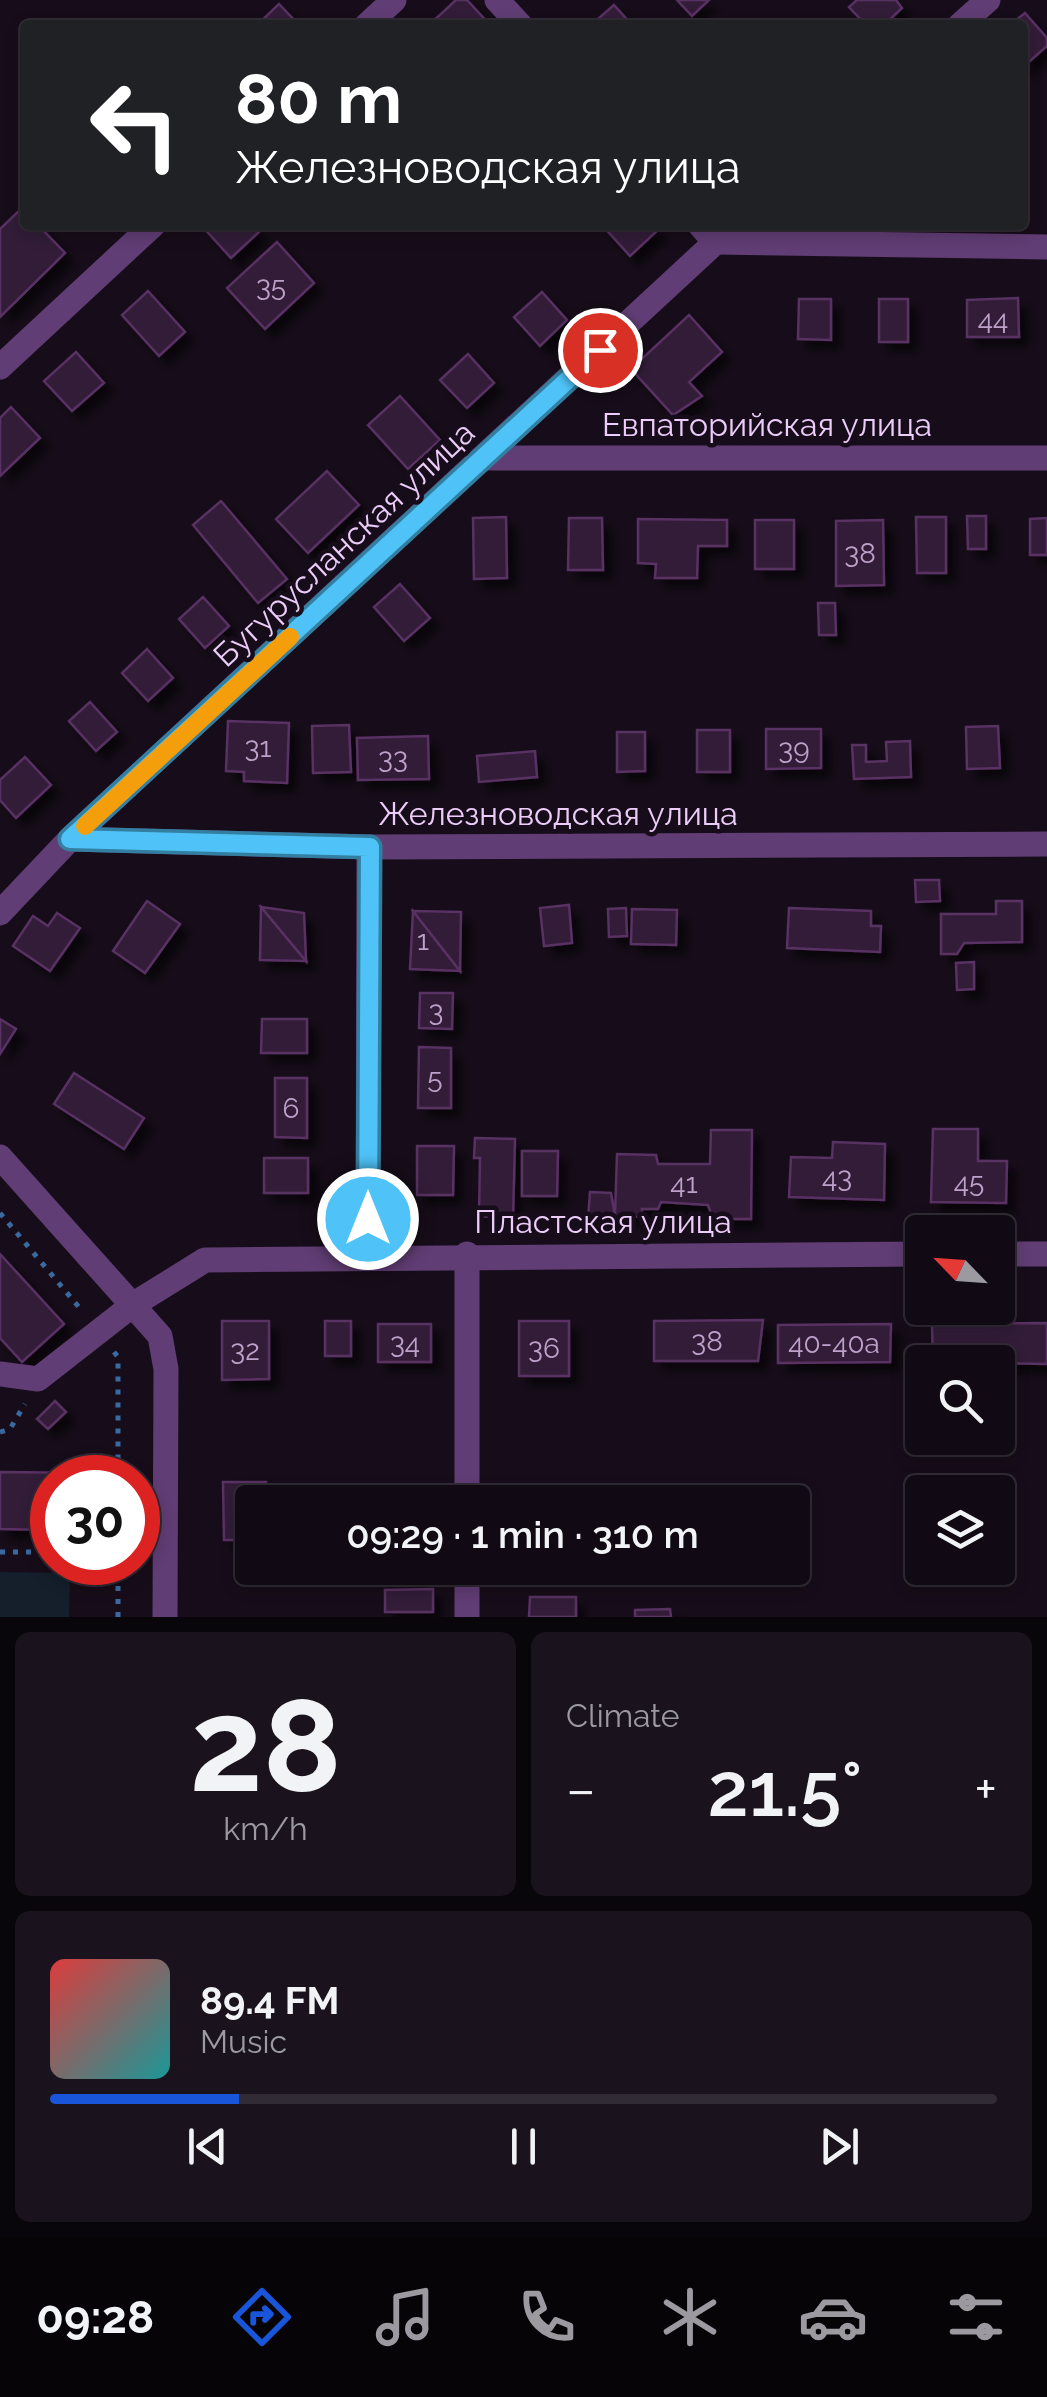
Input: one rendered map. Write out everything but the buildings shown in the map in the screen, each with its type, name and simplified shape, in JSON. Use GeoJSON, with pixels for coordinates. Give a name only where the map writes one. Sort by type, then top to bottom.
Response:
{"type":"FeatureCollection","features":[{"type":"Feature","properties":{"kind":"street"},"geometry":{"type":"LineString","coordinates":[[372,20],[394,0]]}},
{"type":"Feature","properties":{"kind":"street"},"geometry":{"type":"LineString","coordinates":[[497,0],[515,20]]}},
{"type":"Feature","properties":{"kind":"street"},"geometry":{"type":"LineString","coordinates":[[966,20],[988,0]]}},
{"type":"Feature","properties":{"kind":"street"},"geometry":{"type":"LineString","coordinates":[[0,367],[147,230]]}},
{"type":"Feature","properties":{"kind":"street"},"geometry":{"type":"LineString","coordinates":[[716,231],[1047,247]]}},
{"type":"Feature","properties":{"kind":"street","name":"Бугурусланская улица"},"geometry":{"type":"LineString","coordinates":[[0,912],[70,839],[486,458],[716,231]]}},
{"type":"Feature","properties":{"kind":"street","name":"Евпаторийская улица"},"geometry":{"type":"LineString","coordinates":[[486,458],[1047,458]]}},
{"type":"Feature","properties":{"kind":"street","name":"Железноводская улица"},"geometry":{"type":"LineString","coordinates":[[70,839],[370,847],[1047,844]]}},
{"type":"Feature","properties":{"kind":"street"},"geometry":{"type":"LineString","coordinates":[[368,1256],[370,847]]}},
{"type":"Feature","properties":{"kind":"street"},"geometry":{"type":"LineString","coordinates":[[0,1157],[156,1328],[165,1350],[164,1617]]}},
{"type":"Feature","properties":{"kind":"street"},"geometry":{"type":"LineString","coordinates":[[467,1254],[467,1485]]}},
{"type":"Feature","properties":{"kind":"street","name":"Пластская улица"},"geometry":{"type":"LineString","coordinates":[[38,1379],[134,1304],[205,1260],[467,1254],[905,1254]]}},
{"type":"Feature","properties":{"kind":"street"},"geometry":{"type":"LineString","coordinates":[[1015,1254],[1047,1254]]}},
{"type":"Feature","properties":{"kind":"street"},"geometry":{"type":"LineString","coordinates":[[0,1374],[38,1379]]}},
{"type":"Feature","properties":{"kind":"street"},"geometry":{"type":"LineString","coordinates":[[467,1585],[467,1617]]}},
{"type":"Feature","properties":{"kind":"path"},"geometry":{"type":"LineString","coordinates":[[0,1432],[10,1430],[38,1379]]}},
{"type":"Feature","properties":{"kind":"path"},"geometry":{"type":"LineString","coordinates":[[0,1552],[30,1552]]}},
{"type":"Feature","properties":{"kind":"path"},"geometry":{"type":"LineString","coordinates":[[118,1585],[118,1617]]}},
{"type":"Feature","properties":{"kind":"shaded area"},"geometry":{"type":"Polygon","coordinates":[[[0,1572],[30,1572],[30,1585],[70,1585],[69,1617],[0,1617],[0,1572]]]}},
{"type":"Feature","properties":{"kind":"slow traffic"},"geometry":{"type":"LineString","coordinates":[[85,826],[290,637]]}},
{"type":"Feature","properties":{"kind":"route"},"geometry":{"type":"LineString","coordinates":[[368,1219],[370,847],[70,839],[600,350]]}}]}
